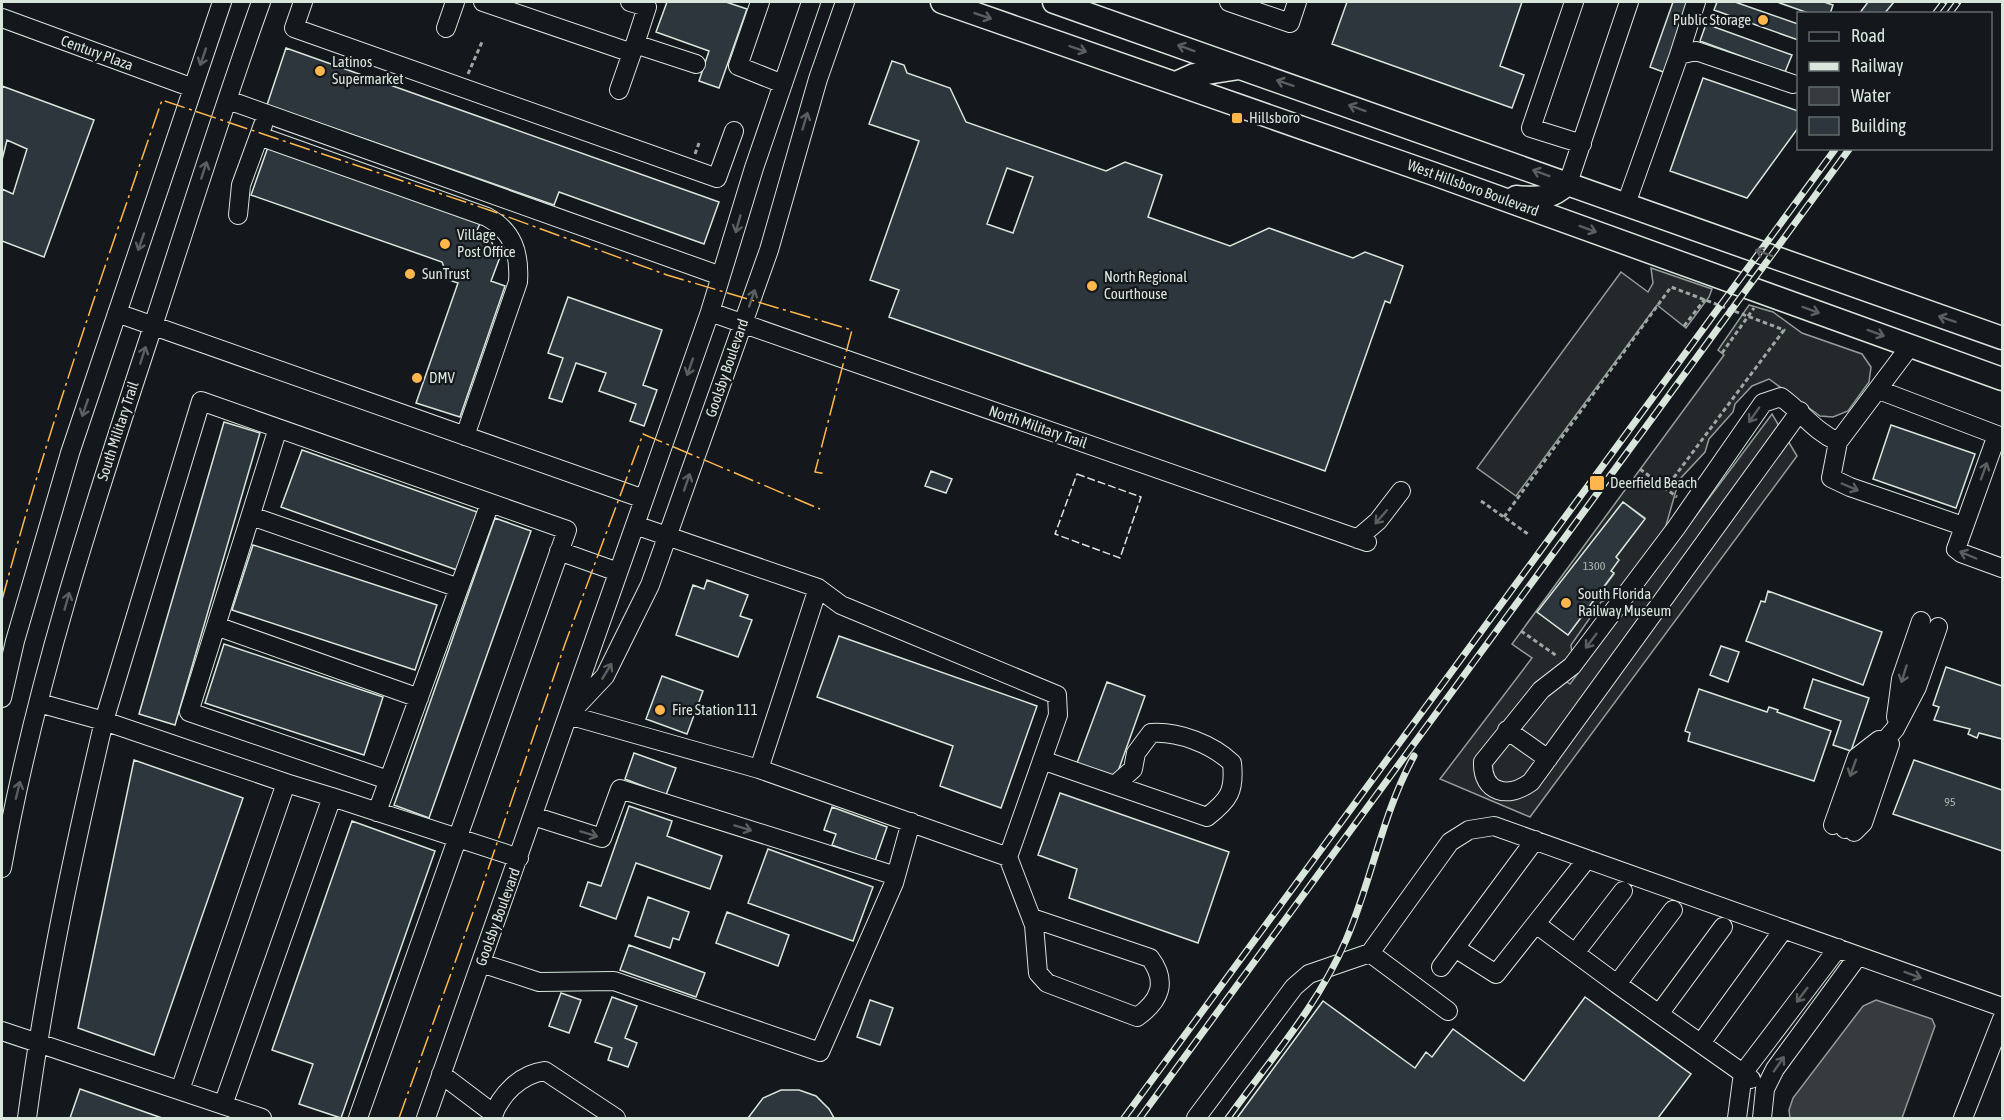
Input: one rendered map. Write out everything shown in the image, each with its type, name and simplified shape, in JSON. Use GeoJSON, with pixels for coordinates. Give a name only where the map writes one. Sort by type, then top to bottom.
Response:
{"type":"FeatureCollection","features":[{"type":"Feature","properties":{"kind":"main road","name":"West Hillsboro Boulevard"},"geometry":{"type":"LineString","coordinates":[[942,2],[1494,195],[2002,379]]}},
{"type":"Feature","properties":{"kind":"main road"},"geometry":{"type":"LineString","coordinates":[[1054,2],[2002,338]]}},
{"type":"Feature","properties":{"kind":"main road"},"geometry":{"type":"LineString","coordinates":[[1176,83],[1194,75],[1241,68]]}},
{"type":"Feature","properties":{"kind":"main road"},"geometry":{"type":"LineString","coordinates":[[1494,195],[1538,200],[1557,195],[1568,183]]}},
{"type":"Feature","properties":{"kind":"street"},"geometry":{"type":"LineString","coordinates":[[2,698],[15,641],[70,453],[222,2]]}},
{"type":"Feature","properties":{"kind":"street","name":"South Military Trail"},"geometry":{"type":"LineString","coordinates":[[2,868],[39,703],[104,474],[261,2]]}},
{"type":"Feature","properties":{"kind":"street"},"geometry":{"type":"LineString","coordinates":[[303,2],[294,28],[717,178],[734,131]]}},
{"type":"Feature","properties":{"kind":"street"},"geometry":{"type":"LineString","coordinates":[[446,28],[455,2]]}},
{"type":"Feature","properties":{"kind":"street"},"geometry":{"type":"LineString","coordinates":[[483,2],[633,48],[696,64]]}},
{"type":"Feature","properties":{"kind":"street"},"geometry":{"type":"LineString","coordinates":[[619,90],[647,7],[630,2]]}},
{"type":"Feature","properties":{"kind":"street"},"geometry":{"type":"LineString","coordinates":[[760,2],[738,66],[783,84]]}},
{"type":"Feature","properties":{"kind":"street","name":"Goolsby Boulevard"},"geometry":{"type":"LineString","coordinates":[[426,1119],[710,312],[811,2]]}},
{"type":"Feature","properties":{"kind":"street","name":"Goolsby Boulevard"},"geometry":{"type":"LineString","coordinates":[[568,714],[605,676],[650,585],[769,250],[818,79],[845,2]]}},
{"type":"Feature","properties":{"kind":"street"},"geometry":{"type":"LineString","coordinates":[[1229,2],[1290,23],[1298,2]]}},
{"type":"Feature","properties":{"kind":"street"},"geometry":{"type":"LineString","coordinates":[[1574,2],[1531,128],[1582,144]]}},
{"type":"Feature","properties":{"kind":"street"},"geometry":{"type":"LineString","coordinates":[[1568,183],[1629,2]]}},
{"type":"Feature","properties":{"kind":"street"},"geometry":{"type":"LineString","coordinates":[[1626,204],[1696,2]]}},
{"type":"Feature","properties":{"kind":"street","name":"Century Plaza"},"geometry":{"type":"LineString","coordinates":[[2,18],[193,88]]}},
{"type":"Feature","properties":{"kind":"street"},"geometry":{"type":"LineString","coordinates":[[1679,56],[1696,51],[1793,84]]}},
{"type":"Feature","properties":{"kind":"street"},"geometry":{"type":"LineString","coordinates":[[228,100],[721,276]]}},
{"type":"Feature","properties":{"kind":"street"},"geometry":{"type":"LineString","coordinates":[[238,215],[241,185],[267,115]]}},
{"type":"Feature","properties":{"kind":"street"},"geometry":{"type":"LineString","coordinates":[[259,136],[487,217],[509,233],[518,259],[518,282],[465,436]]}},
{"type":"Feature","properties":{"kind":"street","name":"North Military Trail"},"geometry":{"type":"LineString","coordinates":[[710,312],[1362,541],[1401,491]]}},
{"type":"Feature","properties":{"kind":"street"},"geometry":{"type":"LineString","coordinates":[[117,313],[644,499]]}},
{"type":"Feature","properties":{"kind":"street"},"geometry":{"type":"LineString","coordinates":[[1911,345],[1838,442],[1831,478],[1850,488],[1963,526]]}},
{"type":"Feature","properties":{"kind":"street"},"geometry":{"type":"LineString","coordinates":[[1879,390],[1997,435],[1956,549],[2002,568]]}},
{"type":"Feature","properties":{"kind":"street"},"geometry":{"type":"LineString","coordinates":[[1800,411],[1531,782],[1519,791],[1505,793],[1491,785],[1483,773],[1483,762],[1541,690],[1572,666],[1676,528],[1763,403],[1781,397],[1800,411],[1819,433],[1838,442]]}},
{"type":"Feature","properties":{"kind":"street"},"geometry":{"type":"LineString","coordinates":[[27,1119],[37,1042],[63,898],[104,721],[201,401],[567,530],[358,1119]]}},
{"type":"Feature","properties":{"kind":"street"},"geometry":{"type":"LineString","coordinates":[[278,428],[189,712],[388,780]]}},
{"type":"Feature","properties":{"kind":"street"},"geometry":{"type":"LineString","coordinates":[[377,812],[490,503]]}},
{"type":"Feature","properties":{"kind":"street"},"geometry":{"type":"LineString","coordinates":[[251,516],[459,588]]}},
{"type":"Feature","properties":{"kind":"street"},"geometry":{"type":"LineString","coordinates":[[634,525],[818,588],[840,605],[1057,695],[1058,715],[1008,857],[1032,918],[1038,973],[1047,983],[1137,1017],[1149,1009],[1160,991],[1159,970],[1150,958],[1032,918]]}},
{"type":"Feature","properties":{"kind":"street"},"geometry":{"type":"LineString","coordinates":[[1676,528],[1703,547]]}},
{"type":"Feature","properties":{"kind":"street"},"geometry":{"type":"LineString","coordinates":[[559,550],[618,572]]}},
{"type":"Feature","properties":{"kind":"street"},"geometry":{"type":"LineString","coordinates":[[759,769],[818,588]]}},
{"type":"Feature","properties":{"kind":"street"},"geometry":{"type":"LineString","coordinates":[[1895,729],[1857,757],[1844,829],[1863,824],[1895,729],[1902,679],[1930,624]]}},
{"type":"Feature","properties":{"kind":"street"},"geometry":{"type":"LineString","coordinates":[[216,626],[419,698]]}},
{"type":"Feature","properties":{"kind":"street"},"geometry":{"type":"LineString","coordinates":[[39,703],[104,721],[286,783],[519,858]]}},
{"type":"Feature","properties":{"kind":"street"},"geometry":{"type":"LineString","coordinates":[[568,714],[759,769],[1008,857]]}},
{"type":"Feature","properties":{"kind":"street"},"geometry":{"type":"LineString","coordinates":[[1507,730],[1548,759]]}},
{"type":"Feature","properties":{"kind":"street"},"geometry":{"type":"LineString","coordinates":[[1042,760],[1207,818],[1224,804],[1234,783],[1232,763],[1218,750],[1165,732],[1151,733],[1142,741],[1133,769],[1115,785]]}},
{"type":"Feature","properties":{"kind":"street"},"geometry":{"type":"LineString","coordinates":[[180,1090],[286,783]]}},
{"type":"Feature","properties":{"kind":"street"},"geometry":{"type":"LineString","coordinates":[[533,816],[602,838],[620,789],[896,876]]}},
{"type":"Feature","properties":{"kind":"street"},"geometry":{"type":"LineString","coordinates":[[223,1105],[332,797]]}},
{"type":"Feature","properties":{"kind":"street"},"geometry":{"type":"LineString","coordinates":[[481,963],[539,982],[614,981],[820,1052],[896,876],[911,822]]}},
{"type":"Feature","properties":{"kind":"street"},"geometry":{"type":"LineString","coordinates":[[1196,1119],[1294,987],[1309,974],[1370,953],[1450,842],[1469,830],[1494,826],[2002,1007]]}},
{"type":"Feature","properties":{"kind":"street"},"geometry":{"type":"LineString","coordinates":[[1441,967],[1535,840]]}},
{"type":"Feature","properties":{"kind":"street"},"geometry":{"type":"LineString","coordinates":[[1455,948],[1496,974],[1587,859]]}},
{"type":"Feature","properties":{"kind":"street"},"geometry":{"type":"LineString","coordinates":[[1575,953],[1623,891]]}},
{"type":"Feature","properties":{"kind":"street"},"geometry":{"type":"LineString","coordinates":[[1617,984],[1673,910]]}},
{"type":"Feature","properties":{"kind":"street"},"geometry":{"type":"LineString","coordinates":[[1536,924],[1765,1089]]}},
{"type":"Feature","properties":{"kind":"street"},"geometry":{"type":"LineString","coordinates":[[1659,1014],[1723,927]]}},
{"type":"Feature","properties":{"kind":"street"},"geometry":{"type":"LineString","coordinates":[[1701,1043],[1784,929]]}},
{"type":"Feature","properties":{"kind":"street"},"geometry":{"type":"LineString","coordinates":[[1737,1119],[1743,1073],[1838,948]]}},
{"type":"Feature","properties":{"kind":"street"},"geometry":{"type":"LineString","coordinates":[[1370,953],[1448,1011]]}},
{"type":"Feature","properties":{"kind":"street"},"geometry":{"type":"LineString","coordinates":[[1762,1119],[1765,1089],[1775,1069],[1858,956]]}},
{"type":"Feature","properties":{"kind":"street"},"geometry":{"type":"LineString","coordinates":[[1963,1119],[2002,1019]]}},
{"type":"Feature","properties":{"kind":"street"},"geometry":{"type":"LineString","coordinates":[[2,1030],[262,1119]]}},
{"type":"Feature","properties":{"kind":"street"},"geometry":{"type":"LineString","coordinates":[[441,1074],[493,1116],[503,1096],[528,1073],[545,1071],[616,1119]]}},
{"type":"Feature","properties":{"kind":"path"},"geometry":{"type":"LineString","coordinates":[[1504,517],[1671,287],[1705,298],[1784,330],[1666,488]]}},
{"type":"Feature","properties":{"kind":"path"},"geometry":{"type":"LineString","coordinates":[[1684,326],[1708,291]]}},
{"type":"Feature","properties":{"kind":"path"},"geometry":{"type":"LineString","coordinates":[[1722,353],[1755,307]]}},
{"type":"Feature","properties":{"kind":"path"},"geometry":{"type":"LineString","coordinates":[[1481,501],[1528,534]]}},
{"type":"Feature","properties":{"kind":"shaded area"},"geometry":{"type":"Polygon","coordinates":[[[1651,268],[1712,289],[1709,297],[1686,328],[1657,305],[1516,496],[1477,468],[1621,272],[1648,292],[1653,283],[1651,268]]]}},
{"type":"Feature","properties":{"kind":"shaded area"},"geometry":{"type":"Polygon","coordinates":[[[1749,305],[1773,312],[1802,333],[1862,354],[1871,367],[1869,382],[1848,411],[1833,417],[1820,416],[1769,379],[1752,386],[1735,404],[1733,412],[1709,439],[1705,452],[1679,480],[1665,529],[1618,595],[1601,602],[1571,645],[1572,654],[1553,672],[1570,684],[1772,414],[1797,456],[1530,817],[1440,779],[1532,658],[1512,644],[1724,355],[1718,350],[1749,305]],[[1623,502],[1538,612],[1568,635],[1614,574],[1611,571],[1616,557],[1645,518],[1623,502]]]}},
{"type":"Feature","properties":{"kind":"water"},"geometry":{"type":"Polygon","coordinates":[[[1876,1000],[1932,1019],[1935,1026],[1902,1118],[1790,1118],[1789,1110],[1793,1098],[1863,1006],[1876,1000]]]}},
{"type":"Feature","properties":{"kind":"building"},"geometry":{"type":"Polygon","coordinates":[[[667,2],[726,2],[747,9],[719,88],[699,81],[709,51],[656,32],[667,2]]]}},
{"type":"Feature","properties":{"kind":"building"},"geometry":{"type":"Polygon","coordinates":[[[1347,2],[1522,2],[1500,66],[1524,75],[1512,108],[1332,44],[1347,2]]]}},
{"type":"Feature","properties":{"kind":"building"},"geometry":{"type":"Polygon","coordinates":[[[1673,2],[1690,2],[1666,73],[1650,67],[1673,2]]]}},
{"type":"Feature","properties":{"kind":"building"},"geometry":{"type":"Polygon","coordinates":[[[1717,2],[1735,2],[1797,24],[1797,40],[1714,10],[1717,2]]]}},
{"type":"Feature","properties":{"kind":"building"},"geometry":{"type":"Polygon","coordinates":[[[1777,2],[1824,2],[1833,5],[1831,12],[1805,12],[1777,2]]]}},
{"type":"Feature","properties":{"kind":"building"},"geometry":{"type":"Polygon","coordinates":[[[1868,2],[1894,2],[1886,12],[1860,12],[1868,2]]]}},
{"type":"Feature","properties":{"kind":"building"},"geometry":{"type":"Polygon","coordinates":[[[1706,24],[1792,55],[1785,72],[1700,41],[1706,24]]]}},
{"type":"Feature","properties":{"kind":"building"},"geometry":{"type":"Polygon","coordinates":[[[286,48],[719,202],[704,244],[559,192],[554,205],[267,105],[286,48]]]}},
{"type":"Feature","properties":{"kind":"building"},"geometry":{"type":"Polygon","coordinates":[[[892,61],[904,65],[907,73],[950,88],[966,122],[1106,171],[1125,162],[1162,175],[1148,217],[1230,246],[1269,228],[1353,258],[1365,252],[1403,266],[1390,303],[1385,301],[1325,471],[889,317],[899,290],[870,280],[919,141],[869,124],[892,61]],[[1007,168],[987,224],[1013,233],[1033,177],[1007,168]]]}},
{"type":"Feature","properties":{"kind":"building"},"geometry":{"type":"Polygon","coordinates":[[[1703,78],[1797,111],[1797,129],[1747,198],[1670,171],[1703,78]]]}},
{"type":"Feature","properties":{"kind":"building"},"geometry":{"type":"Polygon","coordinates":[[[2,86],[94,120],[44,257],[2,241],[2,189],[13,194],[27,149],[7,140],[2,160],[2,86]]]}},
{"type":"Feature","properties":{"kind":"building"},"geometry":{"type":"Polygon","coordinates":[[[268,147],[481,221],[475,235],[491,241],[500,257],[491,281],[505,286],[460,417],[416,403],[458,283],[449,280],[442,262],[251,195],[268,147]]]}},
{"type":"Feature","properties":{"kind":"building"},"geometry":{"type":"Polygon","coordinates":[[[568,297],[662,330],[643,385],[657,390],[644,426],[630,421],[636,404],[599,391],[606,373],[576,363],[562,402],[549,398],[563,358],[548,353],[568,297]]]}},
{"type":"Feature","properties":{"kind":"building"},"geometry":{"type":"Polygon","coordinates":[[[224,422],[260,433],[175,725],[139,714],[224,422]]]}},
{"type":"Feature","properties":{"kind":"building"},"geometry":{"type":"Polygon","coordinates":[[[1891,425],[1975,454],[1956,508],[1873,479],[1891,425]]]}},
{"type":"Feature","properties":{"kind":"building"},"geometry":{"type":"Polygon","coordinates":[[[302,450],[477,512],[457,570],[281,507],[302,450]]]}},
{"type":"Feature","properties":{"kind":"building"},"geometry":{"type":"Polygon","coordinates":[[[931,471],[952,479],[946,493],[925,486],[931,471]]]}},
{"type":"Feature","properties":{"kind":"building"},"geometry":{"type":"Polygon","coordinates":[[[1623,502],[1645,519],[1616,557],[1619,560],[1611,571],[1614,573],[1568,635],[1537,612],[1623,502]]]}},
{"type":"Feature","properties":{"kind":"building"},"geometry":{"type":"Polygon","coordinates":[[[495,518],[531,531],[429,818],[394,805],[495,518]]]}},
{"type":"Feature","properties":{"kind":"building"},"geometry":{"type":"Polygon","coordinates":[[[253,545],[437,605],[415,670],[232,610],[253,545]]]}},
{"type":"Feature","properties":{"kind":"building"},"geometry":{"type":"Polygon","coordinates":[[[707,580],[748,595],[740,616],[752,620],[738,657],[676,635],[693,585],[704,589],[707,580]]]}},
{"type":"Feature","properties":{"kind":"building"},"geometry":{"type":"Polygon","coordinates":[[[1768,591],[1882,632],[1863,685],[1746,641],[1761,601],[1765,602],[1768,591]]]}},
{"type":"Feature","properties":{"kind":"building"},"geometry":{"type":"Polygon","coordinates":[[[839,636],[1037,706],[1001,808],[940,786],[953,746],[817,697],[839,636]]]}},
{"type":"Feature","properties":{"kind":"building"},"geometry":{"type":"Polygon","coordinates":[[[224,644],[383,697],[364,755],[205,703],[224,644]]]}},
{"type":"Feature","properties":{"kind":"building"},"geometry":{"type":"Polygon","coordinates":[[[1721,646],[1739,652],[1728,682],[1710,675],[1721,646]]]}},
{"type":"Feature","properties":{"kind":"building"},"geometry":{"type":"Polygon","coordinates":[[[1946,667],[2002,686],[2002,739],[1979,733],[1977,738],[1968,734],[1970,729],[1934,720],[1939,707],[1933,705],[1946,667]]]}},
{"type":"Feature","properties":{"kind":"building"},"geometry":{"type":"Polygon","coordinates":[[[662,676],[703,691],[687,734],[646,719],[662,676]]]}},
{"type":"Feature","properties":{"kind":"building"},"geometry":{"type":"Polygon","coordinates":[[[1813,679],[1869,698],[1851,751],[1833,745],[1841,721],[1804,708],[1813,679]]]}},
{"type":"Feature","properties":{"kind":"building"},"geometry":{"type":"Polygon","coordinates":[[[1107,682],[1145,696],[1116,777],[1077,763],[1107,682]]]}},
{"type":"Feature","properties":{"kind":"building"},"geometry":{"type":"Polygon","coordinates":[[[1699,689],[1767,712],[1769,707],[1831,731],[1814,781],[1688,741],[1690,733],[1685,731],[1699,689]]]}},
{"type":"Feature","properties":{"kind":"building"},"geometry":{"type":"Polygon","coordinates":[[[634,753],[676,768],[666,795],[625,779],[634,753]]]}},
{"type":"Feature","properties":{"kind":"building"},"geometry":{"type":"Polygon","coordinates":[[[134,760],[243,798],[154,1055],[78,1028],[134,760]]]}},
{"type":"Feature","properties":{"kind":"building"},"geometry":{"type":"Polygon","coordinates":[[[1914,760],[2002,790],[2002,851],[1893,814],[1914,760]]]}},
{"type":"Feature","properties":{"kind":"building"},"geometry":{"type":"Polygon","coordinates":[[[1060,793],[1229,852],[1198,943],[1069,898],[1077,869],[1038,855],[1060,793]]]}},
{"type":"Feature","properties":{"kind":"building"},"geometry":{"type":"Polygon","coordinates":[[[629,806],[672,821],[667,836],[722,856],[710,889],[636,863],[616,919],[580,906],[588,882],[601,886],[629,806]]]}},
{"type":"Feature","properties":{"kind":"building"},"geometry":{"type":"Polygon","coordinates":[[[832,807],[887,827],[875,861],[832,845],[836,834],[824,830],[832,807]]]}},
{"type":"Feature","properties":{"kind":"building"},"geometry":{"type":"Polygon","coordinates":[[[352,821],[435,851],[341,1118],[299,1104],[313,1064],[272,1050],[352,821]]]}},
{"type":"Feature","properties":{"kind":"building"},"geometry":{"type":"Polygon","coordinates":[[[768,849],[873,887],[853,941],[748,903],[768,849]]]}},
{"type":"Feature","properties":{"kind":"building"},"geometry":{"type":"Polygon","coordinates":[[[648,897],[689,912],[679,940],[673,938],[670,948],[635,936],[648,897]]]}},
{"type":"Feature","properties":{"kind":"building"},"geometry":{"type":"Polygon","coordinates":[[[727,912],[789,935],[778,966],[716,943],[727,912]]]}},
{"type":"Feature","properties":{"kind":"building"},"geometry":{"type":"Polygon","coordinates":[[[629,945],[705,973],[696,997],[620,970],[629,945]]]}},
{"type":"Feature","properties":{"kind":"building"},"geometry":{"type":"Polygon","coordinates":[[[561,993],[581,1000],[569,1033],[549,1026],[561,993]]]}},
{"type":"Feature","properties":{"kind":"building"},"geometry":{"type":"Polygon","coordinates":[[[612,997],[637,1006],[625,1038],[637,1043],[628,1067],[608,1060],[612,1048],[595,1042],[612,997]]]}},
{"type":"Feature","properties":{"kind":"building"},"geometry":{"type":"Polygon","coordinates":[[[1585,997],[1691,1074],[1658,1118],[1237,1118],[1323,1001],[1415,1068],[1426,1052],[1432,1057],[1453,1029],[1524,1081],[1585,997]]]}},
{"type":"Feature","properties":{"kind":"building"},"geometry":{"type":"Polygon","coordinates":[[[870,1000],[893,1008],[880,1045],[857,1037],[870,1000]]]}},
{"type":"Feature","properties":{"kind":"building"},"geometry":{"type":"Polygon","coordinates":[[[80,1089],[162,1118],[70,1118],[80,1089]]]}},
{"type":"Feature","properties":{"kind":"building"},"geometry":{"type":"Polygon","coordinates":[[[781,1090],[799,1090],[816,1096],[829,1109],[834,1118],[748,1118],[763,1098],[781,1090]]]}},
{"type":"Feature","properties":{"kind":"railway"},"geometry":{"type":"LineString","coordinates":[[1936,12],[1944,2]]}},
{"type":"Feature","properties":{"kind":"railway"},"geometry":{"type":"LineString","coordinates":[[1950,12],[1958,2]]}},
{"type":"Feature","properties":{"kind":"railway"},"geometry":{"type":"LineString","coordinates":[[1124,1118],[1835,150]]}},
{"type":"Feature","properties":{"kind":"railway"},"geometry":{"type":"LineString","coordinates":[[1140,1118],[1849,150]]}},
{"type":"Feature","properties":{"kind":"railway"},"geometry":{"type":"LineString","coordinates":[[1228,1118],[1292,1032],[1322,988],[1335,964],[1355,917],[1385,824],[1414,756]]}},
{"type":"Feature","properties":{"kind":"fence"},"geometry":{"type":"LineString","coordinates":[[1077,474],[1141,497],[1120,558],[1055,534],[1077,474]]}},
{"type":"Feature","properties":{"kind":"power"},"geometry":{"type":"LineString","coordinates":[[2,600],[57,411],[162,100],[489,210],[667,275],[852,330],[815,472],[827,474]]}},
{"type":"Feature","properties":{"kind":"power"},"geometry":{"type":"LineString","coordinates":[[399,1118],[481,890],[565,644],[643,434],[820,509]]}},
{"type":"Feature","properties":{"kind":"place","name":"Public Storage"},"geometry":{"type":"Point","coordinates":[1763,20]}},
{"type":"Feature","properties":{"kind":"place","name":"Latinos Supermarket"},"geometry":{"type":"Point","coordinates":[320,71]}},
{"type":"Feature","properties":{"kind":"place","name":"Hillsboro"},"geometry":{"type":"Point","coordinates":[1237,118]}},
{"type":"Feature","properties":{"kind":"place","name":"Village Post Office"},"geometry":{"type":"Point","coordinates":[445,244]}},
{"type":"Feature","properties":{"kind":"place","name":"SunTrust"},"geometry":{"type":"Point","coordinates":[410,274]}},
{"type":"Feature","properties":{"kind":"place","name":"North Regional Courthouse"},"geometry":{"type":"Point","coordinates":[1092,286]}},
{"type":"Feature","properties":{"kind":"place","name":"DMV"},"geometry":{"type":"Point","coordinates":[417,378]}},
{"type":"Feature","properties":{"kind":"place","name":"Deerfield Beach"},"geometry":{"type":"Point","coordinates":[1597,483]}},
{"type":"Feature","properties":{"kind":"place","name":"South Florida Railway Museum"},"geometry":{"type":"Point","coordinates":[1566,603]}},
{"type":"Feature","properties":{"kind":"place","name":"Fire Station 111"},"geometry":{"type":"Point","coordinates":[660,710]}}]}
